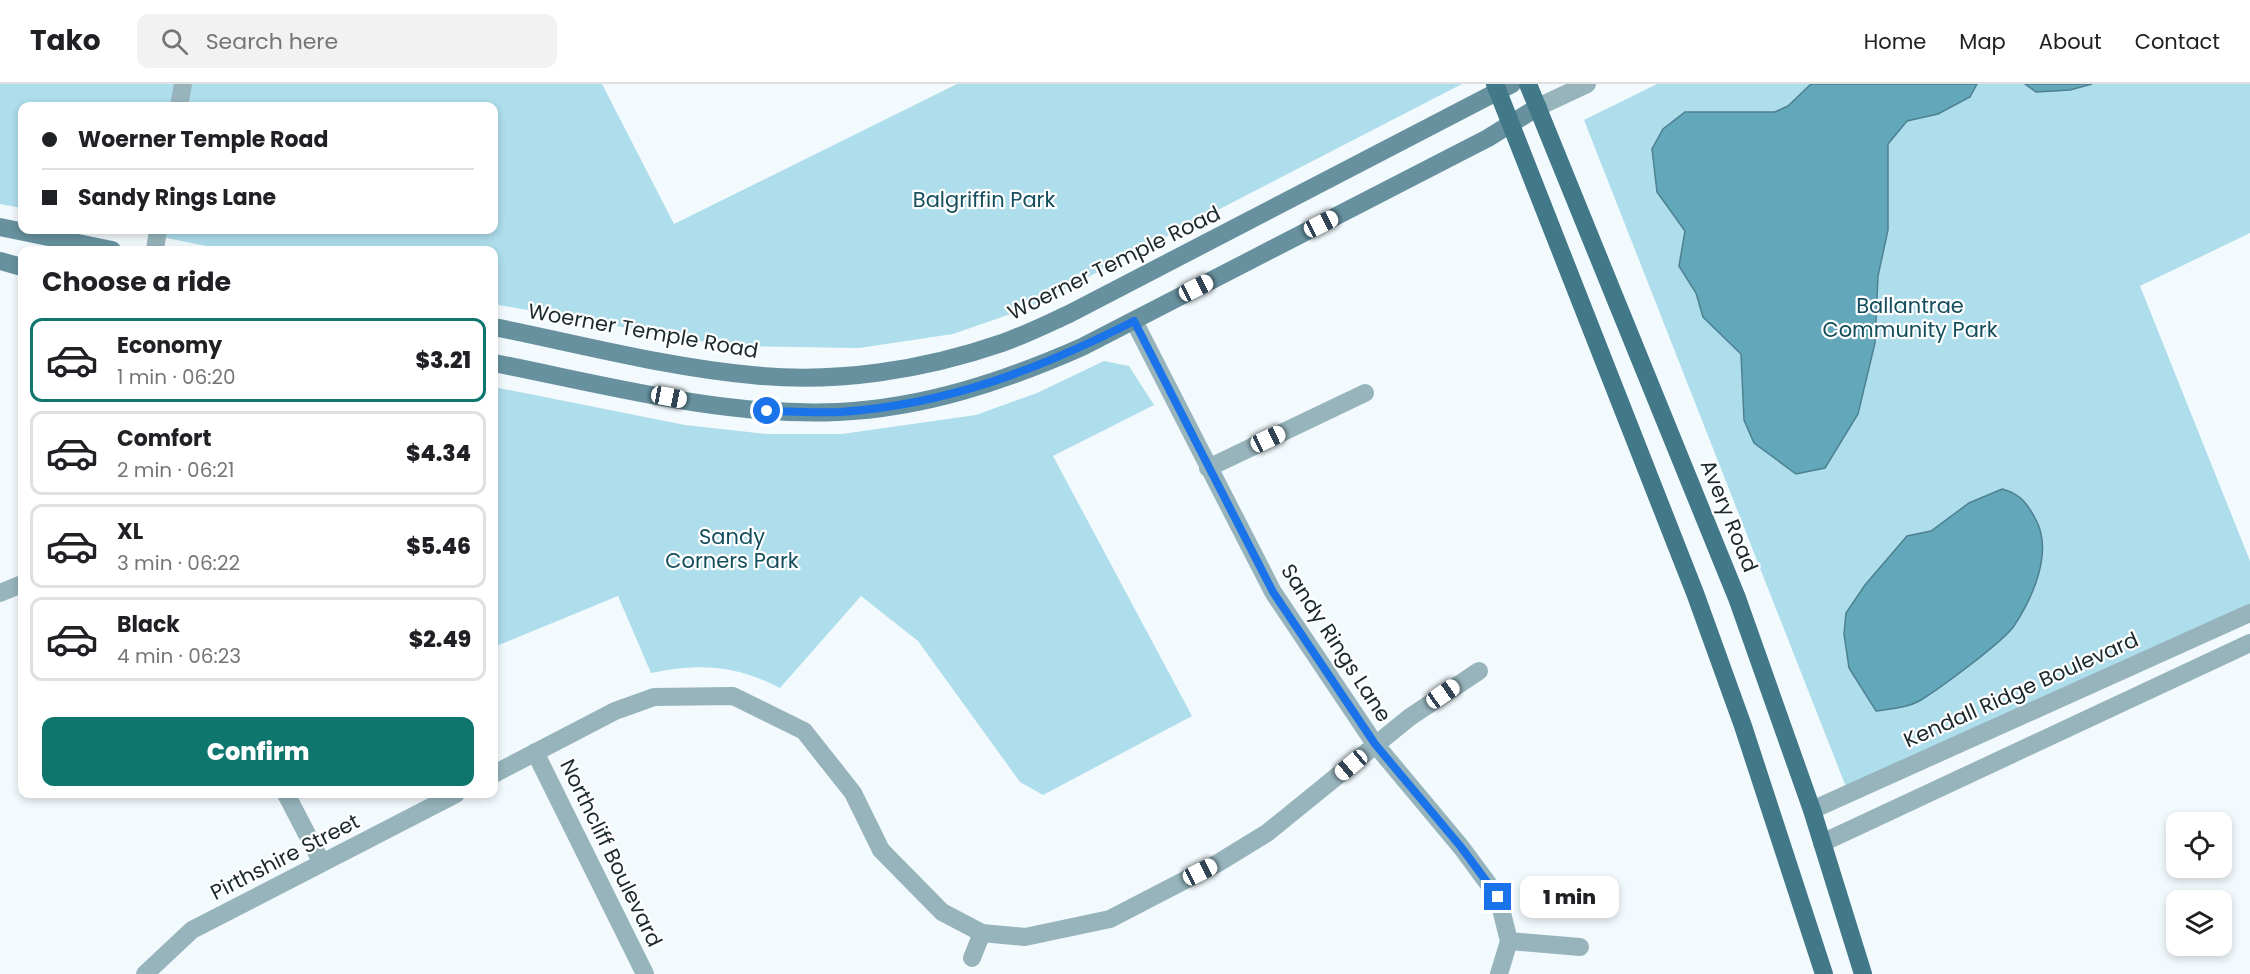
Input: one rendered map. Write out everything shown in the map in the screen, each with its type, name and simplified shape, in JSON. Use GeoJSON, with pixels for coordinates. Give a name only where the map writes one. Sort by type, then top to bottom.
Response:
{"type":"FeatureCollection","features":[{"type":"Feature","properties":{"kind":"main road","name":"Avery Road"},"geometry":{"type":"LineString","coordinates":[[1528,84],[1737,598],[1812,810],[1863,974]]}},
{"type":"Feature","properties":{"kind":"main road"},"geometry":{"type":"LineString","coordinates":[[1501,87],[1510,125],[1695,593],[1746,736],[1824,974]]}},
{"type":"Feature","properties":{"kind":"main road","name":"Woerner Temple Road"},"geometry":{"type":"LineString","coordinates":[[498,328],[716,371],[754,376],[817,377],[896,369],[952,358],[1003,342],[1069,314],[1501,87]]}},
{"type":"Feature","properties":{"kind":"main road"},"geometry":{"type":"LineString","coordinates":[[498,364],[713,405],[767,411],[838,412],[902,405],[964,392],[1028,371],[1134,321],[1510,125],[1538,107]]}},
{"type":"Feature","properties":{"kind":"main road"},"geometry":{"type":"LineString","coordinates":[[0,227],[18,231]]}},
{"type":"Feature","properties":{"kind":"main road"},"geometry":{"type":"LineString","coordinates":[[34,234],[93,246]]}},
{"type":"Feature","properties":{"kind":"main road"},"geometry":{"type":"LineString","coordinates":[[0,261],[18,266]]}},
{"type":"Feature","properties":{"kind":"street"},"geometry":{"type":"LineString","coordinates":[[180,102],[183,84]]}},
{"type":"Feature","properties":{"kind":"street"},"geometry":{"type":"LineString","coordinates":[[1538,107],[1587,84]]}},
{"type":"Feature","properties":{"kind":"street","name":"Sandy Rings Lane"},"geometry":{"type":"LineString","coordinates":[[1134,321],[1273,592],[1375,744],[1461,847],[1498,897],[1509,941]]}},
{"type":"Feature","properties":{"kind":"street"},"geometry":{"type":"LineString","coordinates":[[1208,468],[1365,393]]}},
{"type":"Feature","properties":{"kind":"street"},"geometry":{"type":"LineString","coordinates":[[0,593],[18,586]]}},
{"type":"Feature","properties":{"kind":"street","name":"Kendall Ridge Boulevard"},"geometry":{"type":"LineString","coordinates":[[1812,810],[2250,613]]}},
{"type":"Feature","properties":{"kind":"street"},"geometry":{"type":"LineString","coordinates":[[1822,843],[2250,643]]}},
{"type":"Feature","properties":{"kind":"street"},"geometry":{"type":"LineString","coordinates":[[498,772],[615,711],[654,697],[733,696],[804,730],[853,793],[881,850],[942,912],[982,933],[1025,937],[1110,919],[1218,863],[1267,833],[1410,717],[1479,671]]}},
{"type":"Feature","properties":{"kind":"street","name":"Northcliff Boulevard"},"geometry":{"type":"LineString","coordinates":[[536,752],[645,974]]}},
{"type":"Feature","properties":{"kind":"street"},"geometry":{"type":"LineString","coordinates":[[288,798],[322,863]]}},
{"type":"Feature","properties":{"kind":"street","name":"Pirthshire Street"},"geometry":{"type":"LineString","coordinates":[[145,974],[192,930],[448,798]]}},
{"type":"Feature","properties":{"kind":"street"},"geometry":{"type":"LineString","coordinates":[[972,958],[982,933]]}},
{"type":"Feature","properties":{"kind":"street"},"geometry":{"type":"LineString","coordinates":[[1499,974],[1509,941],[1580,947]]}},
{"type":"Feature","properties":{"kind":"green space","name":"Balgriffin Park"},"geometry":{"type":"Polygon","coordinates":[[[0,84],[602,84],[674,224],[957,84],[1462,84],[1028,308],[953,334],[859,348],[727,346],[498,305],[498,246],[206,246],[147,234],[498,234],[498,102],[18,102],[18,207],[0,204],[0,84]]]}},
{"type":"Feature","properties":{"kind":"green space","name":"Ballantrae Community Park"},"geometry":{"type":"Polygon","coordinates":[[[1657,84],[2250,84],[2250,233],[2140,286],[2250,561],[2250,613],[1848,792],[1584,120],[1657,84]]]}},
{"type":"Feature","properties":{"kind":"green space","name":"Sandy Corners Park"},"geometry":{"type":"Polygon","coordinates":[[[1104,361],[1129,366],[1154,405],[1053,456],[1192,716],[1043,795],[1020,782],[918,641],[861,596],[780,688],[764,680],[717,668],[686,668],[651,673],[618,596],[498,645],[498,388],[685,425],[766,434],[842,434],[976,415],[1037,393],[1104,361]]]}},
{"type":"Feature","properties":{"kind":"shaded area"},"geometry":{"type":"Polygon","coordinates":[[[1811,84],[1977,84],[1970,97],[1938,114],[1907,121],[1888,144],[1888,230],[1878,276],[1875,343],[1858,414],[1825,468],[1796,474],[1754,443],[1744,420],[1741,354],[1703,317],[1696,293],[1679,266],[1685,231],[1657,192],[1652,149],[1663,129],[1685,112],[1775,112],[1788,106],[1811,84]]]}},
{"type":"Feature","properties":{"kind":"shaded area"},"geometry":{"type":"Polygon","coordinates":[[[2025,84],[2092,84],[2070,90],[2036,92],[2025,84]]]}},
{"type":"Feature","properties":{"kind":"shaded area"},"geometry":{"type":"Polygon","coordinates":[[[2002,489],[2013,493],[2026,503],[2040,531],[2042,559],[2028,602],[2007,634],[1930,694],[1910,705],[1876,711],[1849,668],[1844,634],[1846,613],[1865,585],[1907,536],[1931,531],[1969,503],[2002,489]]]}},
{"type":"Feature","properties":{"kind":"route"},"geometry":{"type":"LineString","coordinates":[[767,411],[838,412],[902,405],[964,392],[1028,371],[1134,321],[1273,592],[1375,744],[1461,847],[1498,897]]}}]}
